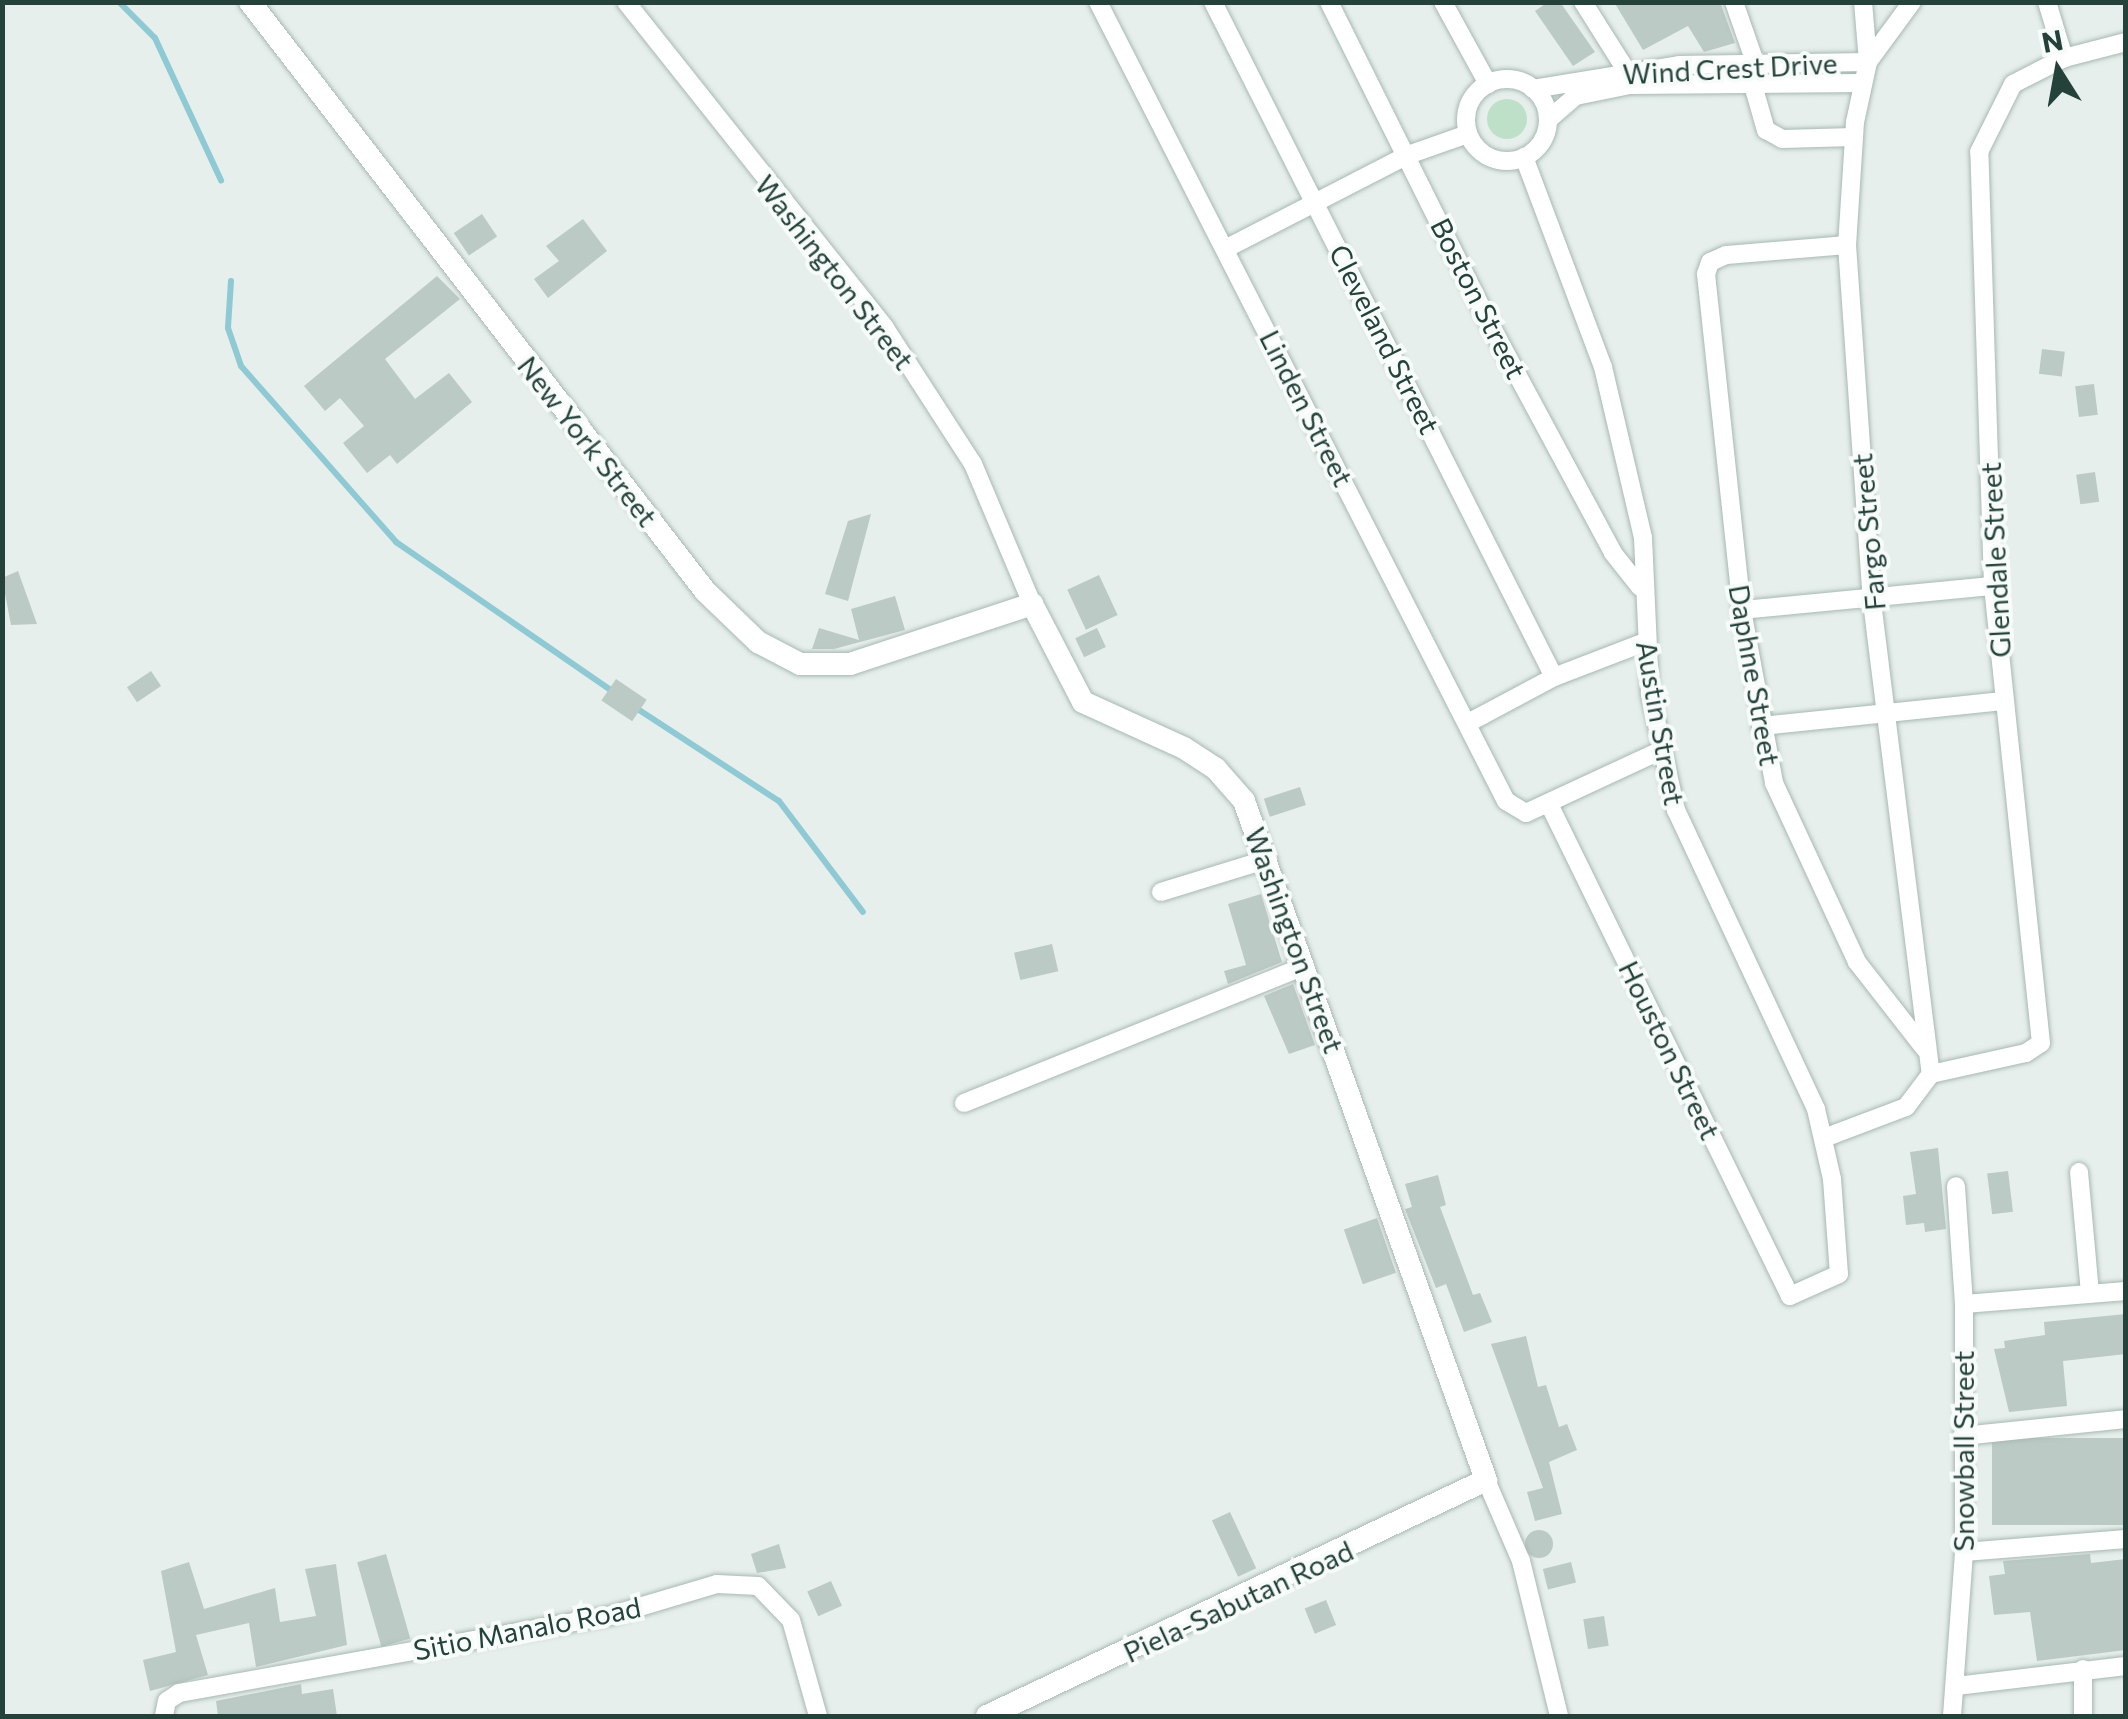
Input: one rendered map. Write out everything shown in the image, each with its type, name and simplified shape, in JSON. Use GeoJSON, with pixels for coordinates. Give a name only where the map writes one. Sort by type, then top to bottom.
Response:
{"type":"FeatureCollection","features":[{"type":"Feature","properties":{"kind":"street","name":"New York Street"},"geometry":{"type":"LineString","coordinates":[[250,2],[705,591],[758,642],[800,664],[850,664],[1032,604]]}},
{"type":"Feature","properties":{"kind":"street","name":"Washington Street"},"geometry":{"type":"LineString","coordinates":[[626,2],[885,328],[973,464],[1032,604],[1083,702],[1216,769],[1244,801],[1268,859],[1486,1480],[1522,1561],[1559,1716]]}},
{"type":"Feature","properties":{"kind":"street","name":"Linden Street"},"geometry":{"type":"LineString","coordinates":[[1098,2],[1516,812],[1550,804]]}},
{"type":"Feature","properties":{"kind":"street","name":"Cleveland Street"},"geometry":{"type":"LineString","coordinates":[[1213,2],[1554,677]]}},
{"type":"Feature","properties":{"kind":"street","name":"Boston Street"},"geometry":{"type":"LineString","coordinates":[[1328,2],[1548,433],[1613,553],[1640,587]]}},
{"type":"Feature","properties":{"kind":"street"},"geometry":{"type":"LineString","coordinates":[[1443,2],[1488,84]]}},
{"type":"Feature","properties":{"kind":"street"},"geometry":{"type":"LineString","coordinates":[[1582,2],[1626,70]]}},
{"type":"Feature","properties":{"kind":"street"},"geometry":{"type":"LineString","coordinates":[[1734,2],[1756,74],[1766,130],[1782,139],[1854,137]]}},
{"type":"Feature","properties":{"kind":"street"},"geometry":{"type":"LineString","coordinates":[[1863,2],[1868,62]]}},
{"type":"Feature","properties":{"kind":"street","name":"Fargo Street"},"geometry":{"type":"LineString","coordinates":[[1912,2],[1868,62],[1854,137],[1848,245],[1872,602],[1890,710],[1924,1050],[1931,1074]]}},
{"type":"Feature","properties":{"kind":"street"},"geometry":{"type":"LineString","coordinates":[[2047,2],[2064,58],[2126,42]]}},
{"type":"Feature","properties":{"kind":"street","name":"Glendale Street"},"geometry":{"type":"LineString","coordinates":[[1931,1074],[2026,1052],[2041,1043],[1993,586],[1979,152],[2012,84],[2064,58]]}},
{"type":"Feature","properties":{"kind":"street","name":"Wind Crest Drive"},"geometry":{"type":"LineString","coordinates":[[1548,120],[1576,96],[1630,85],[1868,62]]}},
{"type":"Feature","properties":{"kind":"street","name":"Wind Crest Drive"},"geometry":{"type":"LineString","coordinates":[[1533,89],[1626,70],[1756,74],[1863,83]]}},
{"type":"Feature","properties":{"kind":"street"},"geometry":{"type":"LineString","coordinates":[[1511,79],[1533,89],[1548,120],[1541,142],[1524,157],[1497,160],[1468,134],[1471,100],[1488,84],[1511,79]]}},
{"type":"Feature","properties":{"kind":"street"},"geometry":{"type":"LineString","coordinates":[[1226,249],[1408,155],[1468,134]]}},
{"type":"Feature","properties":{"kind":"street","name":"Austin Street"},"geometry":{"type":"LineString","coordinates":[[1524,157],[1603,367],[1643,538],[1640,587],[1662,750],[1696,862],[1795,1062],[1824,1138],[1839,1274]]}},
{"type":"Feature","properties":{"kind":"street","name":"Daphne Street"},"geometry":{"type":"LineString","coordinates":[[1848,245],[1710,262],[1706,274],[1742,610],[1774,784],[1857,962],[1924,1050]]}},
{"type":"Feature","properties":{"kind":"street"},"geometry":{"type":"LineString","coordinates":[[1742,610],[1872,602],[1993,586]]}},
{"type":"Feature","properties":{"kind":"street"},"geometry":{"type":"LineString","coordinates":[[1468,723],[1554,677],[1645,642]]}},
{"type":"Feature","properties":{"kind":"street"},"geometry":{"type":"LineString","coordinates":[[1761,726],[2004,701]]}},
{"type":"Feature","properties":{"kind":"street"},"geometry":{"type":"LineString","coordinates":[[1550,804],[1662,750]]}},
{"type":"Feature","properties":{"kind":"street","name":"Houston Street"},"geometry":{"type":"LineString","coordinates":[[1550,804],[1790,1296],[1839,1274]]}},
{"type":"Feature","properties":{"kind":"street"},"geometry":{"type":"LineString","coordinates":[[1161,892],[1268,859]]}},
{"type":"Feature","properties":{"kind":"street"},"geometry":{"type":"LineString","coordinates":[[964,1103],[1305,966]]}},
{"type":"Feature","properties":{"kind":"street"},"geometry":{"type":"LineString","coordinates":[[1824,1138],[1906,1107],[1931,1074]]}},
{"type":"Feature","properties":{"kind":"street"},"geometry":{"type":"LineString","coordinates":[[2079,1172],[2090,1294]]}},
{"type":"Feature","properties":{"kind":"street","name":"Snowball Street"},"geometry":{"type":"LineString","coordinates":[[1952,1716],[1964,1552],[1964,1304],[1956,1186]]}},
{"type":"Feature","properties":{"kind":"street"},"geometry":{"type":"LineString","coordinates":[[1964,1304],[2126,1290]]}},
{"type":"Feature","properties":{"kind":"street"},"geometry":{"type":"LineString","coordinates":[[1962,1436],[2126,1419]]}},
{"type":"Feature","properties":{"kind":"street","name":"Piela-Sabutan Road"},"geometry":{"type":"LineString","coordinates":[[987,1716],[1470,1494],[1486,1480]]}},
{"type":"Feature","properties":{"kind":"street"},"geometry":{"type":"LineString","coordinates":[[1964,1552],[2126,1539]]}},
{"type":"Feature","properties":{"kind":"street","name":"Sitio Manalo Road"},"geometry":{"type":"LineString","coordinates":[[164,1716],[167,1701],[179,1693],[609,1616],[717,1584],[758,1586],[790,1620],[818,1716]]}},
{"type":"Feature","properties":{"kind":"street"},"geometry":{"type":"LineString","coordinates":[[1956,1686],[2126,1666]]}},
{"type":"Feature","properties":{"kind":"street"},"geometry":{"type":"LineString","coordinates":[[2082,1716],[2083,1670]]}},
{"type":"Feature","properties":{"kind":"green space"},"geometry":{"type":"Polygon","coordinates":[[[1507,99],[1521,105],[1527,119],[1521,133],[1507,139],[1493,133],[1487,119],[1493,105],[1507,99]]]}},
{"type":"Feature","properties":{"kind":"building"},"geometry":{"type":"Polygon","coordinates":[[[1548,2],[1560,2],[1595,52],[1573,66],[1535,11],[1548,2]]]}},
{"type":"Feature","properties":{"kind":"building"},"geometry":{"type":"Polygon","coordinates":[[[1614,2],[1720,2],[1735,43],[1704,52],[1688,26],[1643,50],[1614,2]]]}},
{"type":"Feature","properties":{"kind":"building"},"geometry":{"type":"Polygon","coordinates":[[[482,214],[497,236],[469,255],[454,233],[482,214]]]}},
{"type":"Feature","properties":{"kind":"building"},"geometry":{"type":"Polygon","coordinates":[[[583,219],[607,251],[548,298],[534,279],[559,261],[546,246],[583,219]]]}},
{"type":"Feature","properties":{"kind":"building"},"geometry":{"type":"Polygon","coordinates":[[[437,276],[460,299],[385,359],[415,399],[449,373],[472,402],[397,464],[390,455],[367,473],[343,443],[364,426],[340,398],[325,411],[304,386],[437,276]]]}},
{"type":"Feature","properties":{"kind":"building"},"geometry":{"type":"Polygon","coordinates":[[[2042,349],[2065,352],[2062,377],[2039,374],[2042,349]]]}},
{"type":"Feature","properties":{"kind":"building"},"geometry":{"type":"Polygon","coordinates":[[[2094,384],[2098,415],[2079,417],[2075,386],[2094,384]]]}},
{"type":"Feature","properties":{"kind":"building"},"geometry":{"type":"Polygon","coordinates":[[[2095,472],[2099,502],[2080,504],[2076,475],[2095,472]]]}},
{"type":"Feature","properties":{"kind":"building"},"geometry":{"type":"Polygon","coordinates":[[[871,514],[848,601],[825,594],[848,521],[871,514]]]}},
{"type":"Feature","properties":{"kind":"building"},"geometry":{"type":"Polygon","coordinates":[[[18,571],[37,624],[11,625],[2,578],[18,571]]]}},
{"type":"Feature","properties":{"kind":"building"},"geometry":{"type":"Polygon","coordinates":[[[1099,575],[1118,615],[1086,630],[1067,590],[1099,575]]]}},
{"type":"Feature","properties":{"kind":"building"},"geometry":{"type":"Polygon","coordinates":[[[895,596],[905,630],[834,649],[812,649],[819,628],[859,640],[851,609],[895,596]]]}},
{"type":"Feature","properties":{"kind":"building"},"geometry":{"type":"Polygon","coordinates":[[[1097,628],[1106,647],[1084,657],[1075,638],[1097,628]]]}},
{"type":"Feature","properties":{"kind":"building"},"geometry":{"type":"Polygon","coordinates":[[[151,671],[161,686],[137,702],[127,687],[151,671]]]}},
{"type":"Feature","properties":{"kind":"building"},"geometry":{"type":"Polygon","coordinates":[[[616,679],[647,700],[632,721],[601,701],[616,679]]]}},
{"type":"Feature","properties":{"kind":"building"},"geometry":{"type":"Polygon","coordinates":[[[1300,787],[1306,805],[1270,817],[1264,799],[1300,787]]]}},
{"type":"Feature","properties":{"kind":"building"},"geometry":{"type":"Polygon","coordinates":[[[1261,894],[1282,962],[1228,984],[1224,971],[1246,965],[1228,904],[1261,894]]]}},
{"type":"Feature","properties":{"kind":"building"},"geometry":{"type":"Polygon","coordinates":[[[1052,944],[1058,971],[1020,980],[1014,953],[1052,944]]]}},
{"type":"Feature","properties":{"kind":"building"},"geometry":{"type":"Polygon","coordinates":[[[1293,984],[1315,1045],[1289,1054],[1264,996],[1293,984]]]}},
{"type":"Feature","properties":{"kind":"building"},"geometry":{"type":"Polygon","coordinates":[[[1938,1148],[1946,1229],[1925,1232],[1924,1223],[1906,1225],[1903,1196],[1916,1194],[1910,1152],[1938,1148]]]}},
{"type":"Feature","properties":{"kind":"building"},"geometry":{"type":"Polygon","coordinates":[[[2008,1171],[2013,1212],[1992,1214],[1987,1174],[2008,1171]]]}},
{"type":"Feature","properties":{"kind":"building"},"geometry":{"type":"Polygon","coordinates":[[[1438,1175],[1446,1205],[1440,1207],[1473,1295],[1480,1293],[1492,1322],[1464,1332],[1446,1284],[1436,1288],[1405,1209],[1412,1207],[1405,1184],[1438,1175]]]}},
{"type":"Feature","properties":{"kind":"building"},"geometry":{"type":"Polygon","coordinates":[[[1377,1218],[1396,1273],[1363,1284],[1344,1229],[1377,1218]]]}},
{"type":"Feature","properties":{"kind":"building"},"geometry":{"type":"Polygon","coordinates":[[[2126,1314],[2126,1354],[2063,1361],[2067,1406],[2009,1412],[1994,1349],[2005,1348],[2004,1341],[2045,1335],[2044,1322],[2126,1314]]]}},
{"type":"Feature","properties":{"kind":"building"},"geometry":{"type":"Polygon","coordinates":[[[1526,1336],[1538,1387],[1546,1385],[1559,1427],[1567,1424],[1577,1450],[1549,1462],[1562,1514],[1535,1521],[1527,1492],[1543,1488],[1491,1344],[1526,1336]]]}},
{"type":"Feature","properties":{"kind":"building"},"geometry":{"type":"Polygon","coordinates":[[[1992,1438],[2126,1438],[2126,1525],[1992,1525],[1992,1438]]]}},
{"type":"Feature","properties":{"kind":"building"},"geometry":{"type":"Polygon","coordinates":[[[1230,1512],[1256,1568],[1238,1577],[1212,1520],[1230,1512]]]}},
{"type":"Feature","properties":{"kind":"building"},"geometry":{"type":"Polygon","coordinates":[[[1539,1530],[1549,1534],[1553,1544],[1549,1554],[1539,1558],[1529,1554],[1525,1544],[1529,1534],[1539,1530]]]}},
{"type":"Feature","properties":{"kind":"building"},"geometry":{"type":"Polygon","coordinates":[[[779,1544],[786,1568],[757,1573],[751,1554],[779,1544]]]}},
{"type":"Feature","properties":{"kind":"building"},"geometry":{"type":"Polygon","coordinates":[[[386,1554],[410,1639],[381,1647],[357,1562],[386,1554]]]}},
{"type":"Feature","properties":{"kind":"building"},"geometry":{"type":"Polygon","coordinates":[[[2090,1554],[2091,1563],[2126,1559],[2126,1650],[2037,1661],[2030,1612],[1994,1615],[1989,1576],[2005,1574],[2003,1561],[2090,1554]]]}},
{"type":"Feature","properties":{"kind":"building"},"geometry":{"type":"Polygon","coordinates":[[[189,1562],[204,1609],[275,1588],[280,1622],[316,1616],[305,1569],[336,1564],[347,1645],[256,1667],[249,1623],[196,1635],[208,1675],[150,1691],[143,1660],[176,1652],[161,1571],[189,1562]]]}},
{"type":"Feature","properties":{"kind":"building"},"geometry":{"type":"Polygon","coordinates":[[[1571,1562],[1576,1582],[1548,1589],[1543,1569],[1571,1562]]]}},
{"type":"Feature","properties":{"kind":"building"},"geometry":{"type":"Polygon","coordinates":[[[831,1581],[842,1606],[818,1616],[807,1592],[831,1581]]]}},
{"type":"Feature","properties":{"kind":"building"},"geometry":{"type":"Polygon","coordinates":[[[1326,1600],[1336,1625],[1315,1634],[1305,1609],[1326,1600]]]}},
{"type":"Feature","properties":{"kind":"building"},"geometry":{"type":"Polygon","coordinates":[[[1604,1616],[1609,1646],[1588,1649],[1583,1619],[1604,1616]]]}},
{"type":"Feature","properties":{"kind":"building"},"geometry":{"type":"Polygon","coordinates":[[[301,1684],[302,1694],[333,1689],[337,1716],[218,1716],[216,1701],[301,1684]]]}},
{"type":"Feature","properties":{"kind":"waterway"},"geometry":{"type":"LineString","coordinates":[[119,2],[155,38],[221,180]]}},
{"type":"Feature","properties":{"kind":"waterway"},"geometry":{"type":"LineString","coordinates":[[231,281],[228,328],[241,366],[396,542],[615,693]]}},
{"type":"Feature","properties":{"kind":"waterway"},"geometry":{"type":"LineString","coordinates":[[633,706],[779,801],[863,912]]}}]}
